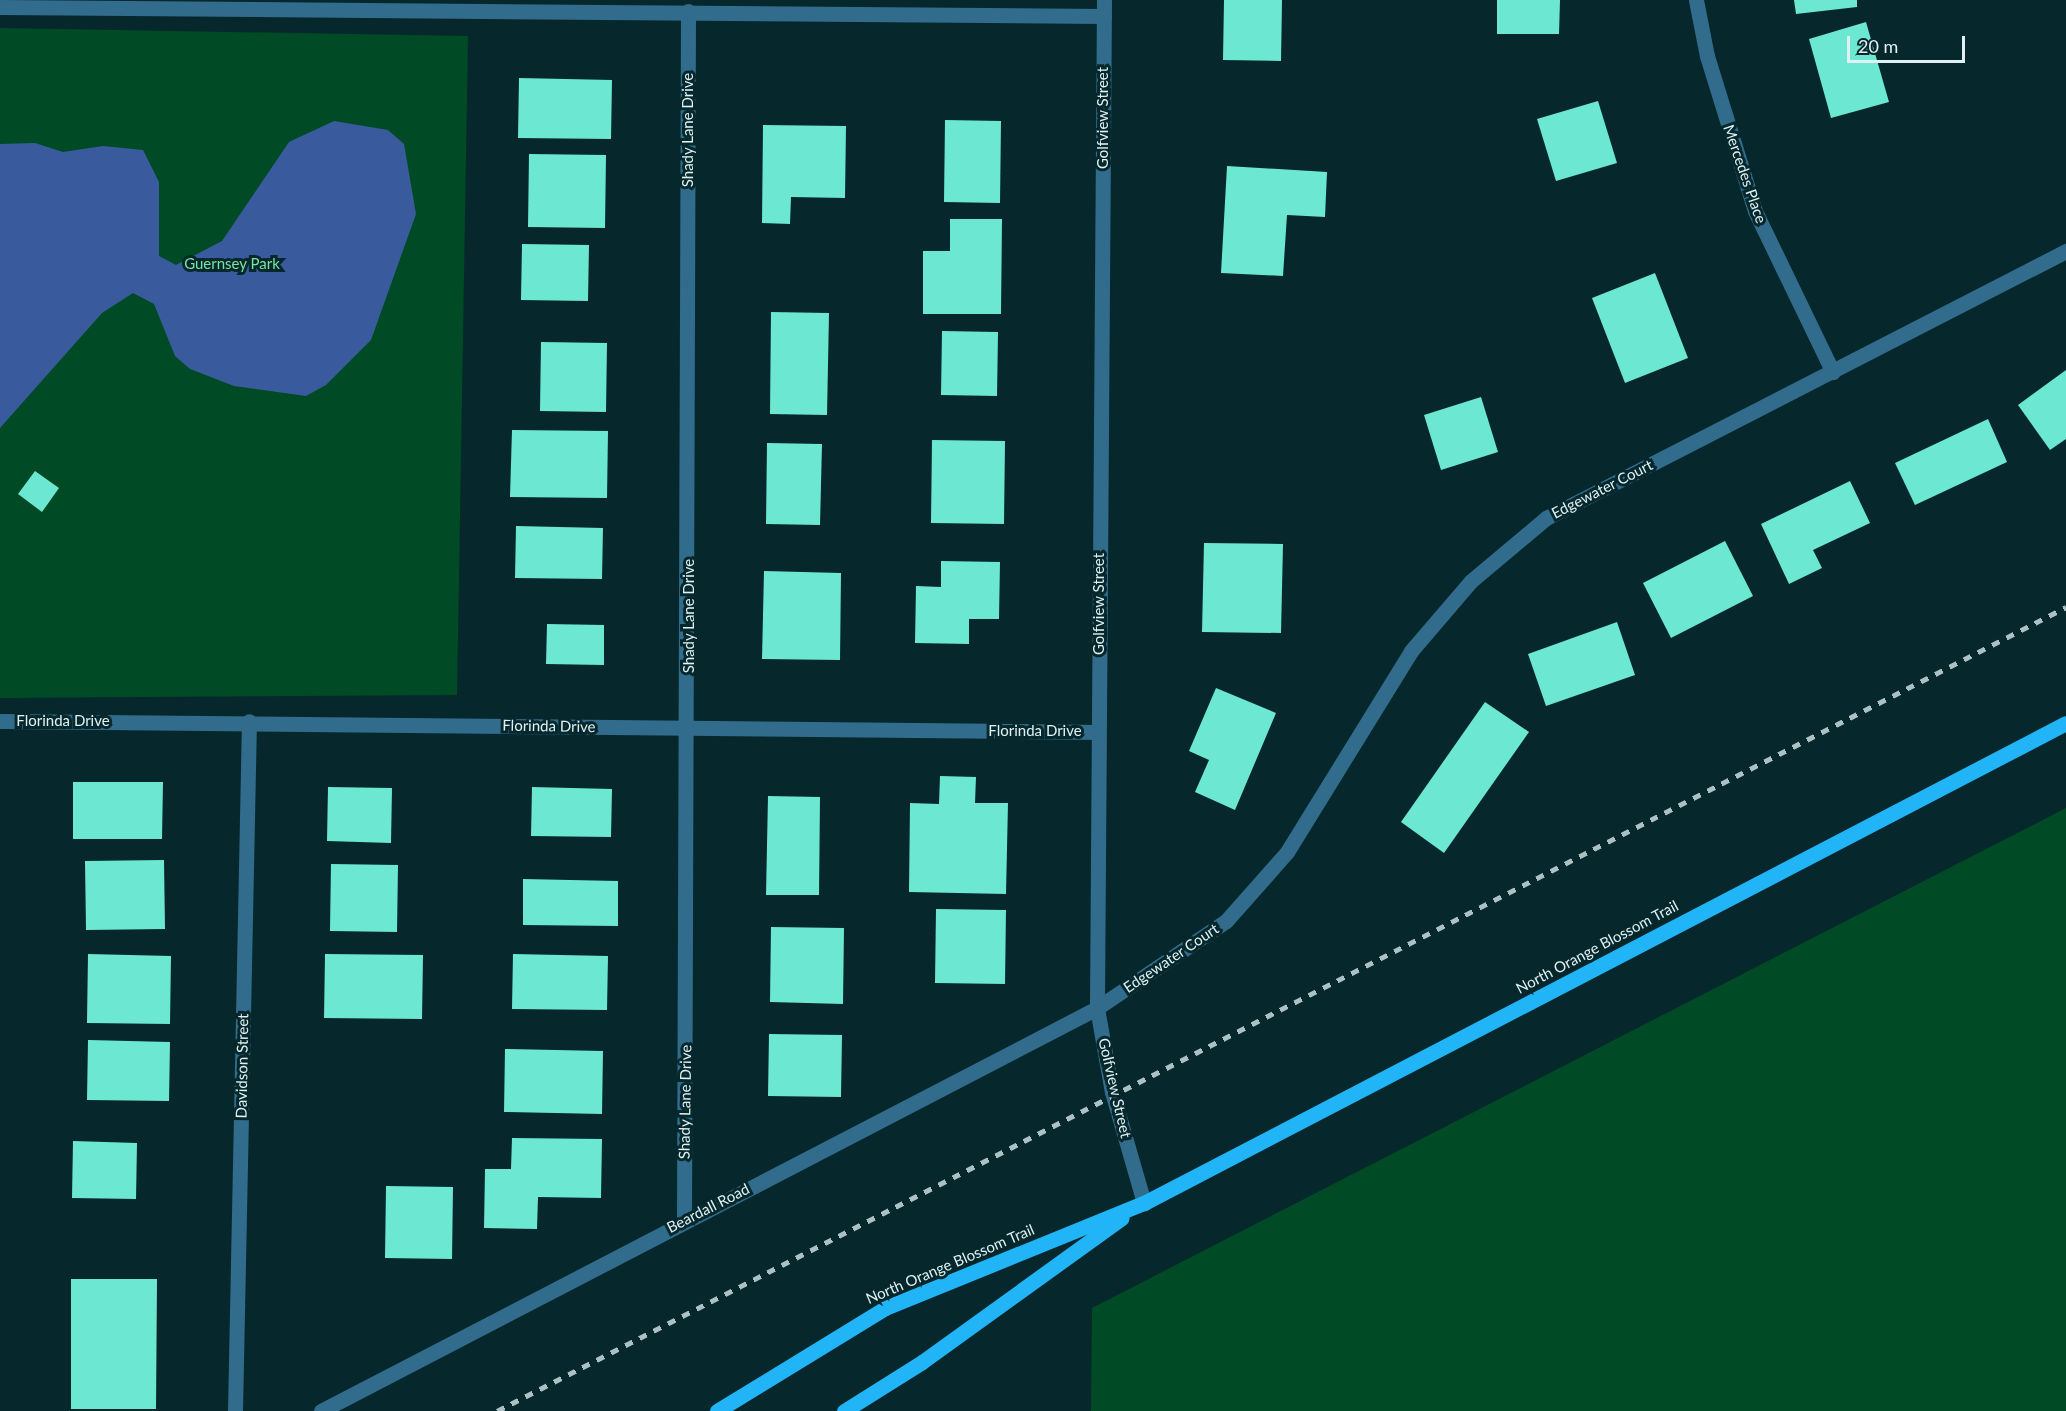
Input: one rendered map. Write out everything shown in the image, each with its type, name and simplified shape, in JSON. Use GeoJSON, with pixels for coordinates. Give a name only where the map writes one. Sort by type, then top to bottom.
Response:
{"type":"FeatureCollection","features":[{"type":"Feature","properties":{"kind":"main road","name":"North Orange Blossom Trail"},"geometry":{"type":"LineString","coordinates":[[717,1411],[885,1308],[1144,1203],[2066,723]]}},
{"type":"Feature","properties":{"kind":"main road","name":"North Orange Blossom Trail"},"geometry":{"type":"LineString","coordinates":[[844,1411],[922,1362],[1144,1203]]}},
{"type":"Feature","properties":{"kind":"street","name":"Mercedes Place"},"geometry":{"type":"LineString","coordinates":[[1696,0],[1707,56],[1755,211],[1833,372]]}},
{"type":"Feature","properties":{"kind":"street"},"geometry":{"type":"LineString","coordinates":[[0,7],[515,4],[688,11],[1104,8]]}},
{"type":"Feature","properties":{"kind":"street","name":"Golfview Street"},"geometry":{"type":"LineString","coordinates":[[1104,8],[1097,1008],[1112,1092],[1144,1203]]}},
{"type":"Feature","properties":{"kind":"street","name":"Shady Lane Drive"},"geometry":{"type":"LineString","coordinates":[[684,1220],[689,728],[688,11]]}},
{"type":"Feature","properties":{"kind":"street","name":"Edgewater Court"},"geometry":{"type":"LineString","coordinates":[[1097,1008],[1226,921],[1287,852],[1411,651],[1471,581],[1546,518],[2066,251]]}},
{"type":"Feature","properties":{"kind":"street","name":"Florinda Drive"},"geometry":{"type":"LineString","coordinates":[[0,721],[249,721],[1098,732]]}},
{"type":"Feature","properties":{"kind":"street","name":"Davidson Street"},"geometry":{"type":"LineString","coordinates":[[235,1411],[249,721]]}},
{"type":"Feature","properties":{"kind":"street","name":"Beardall Road"},"geometry":{"type":"LineString","coordinates":[[321,1411],[684,1220],[1097,1008]]}},
{"type":"Feature","properties":{"kind":"green space","name":"Guernsey Park"},"geometry":{"type":"Polygon","coordinates":[[[0,28],[468,36],[457,695],[0,698],[0,28]]]}},
{"type":"Feature","properties":{"kind":"green space"},"geometry":{"type":"Polygon","coordinates":[[[2066,808],[2066,1411],[1091,1411],[1092,1308],[2066,808]]]}},
{"type":"Feature","properties":{"kind":"water"},"geometry":{"type":"Polygon","coordinates":[[[334,121],[388,130],[404,144],[416,214],[371,340],[326,385],[306,396],[234,386],[190,369],[175,356],[154,304],[133,293],[102,313],[0,428],[0,144],[35,143],[63,152],[103,146],[143,150],[159,182],[159,256],[176,265],[222,241],[289,142],[334,121]]]}},
{"type":"Feature","properties":{"kind":"building"},"geometry":{"type":"Polygon","coordinates":[[[1224,0],[1282,0],[1281,61],[1223,60],[1224,0]]]}},
{"type":"Feature","properties":{"kind":"building"},"geometry":{"type":"Polygon","coordinates":[[[1497,0],[1560,0],[1559,34],[1497,34],[1497,0]]]}},
{"type":"Feature","properties":{"kind":"building"},"geometry":{"type":"Polygon","coordinates":[[[1794,0],[1857,0],[1857,7],[1796,14],[1794,0]]]}},
{"type":"Feature","properties":{"kind":"building"},"geometry":{"type":"Polygon","coordinates":[[[1866,22],[1889,102],[1831,118],[1809,39],[1866,22]]]}},
{"type":"Feature","properties":{"kind":"building"},"geometry":{"type":"Polygon","coordinates":[[[519,78],[612,80],[611,139],[518,138],[519,78]]]}},
{"type":"Feature","properties":{"kind":"building"},"geometry":{"type":"Polygon","coordinates":[[[1598,101],[1617,163],[1556,181],[1537,119],[1598,101]]]}},
{"type":"Feature","properties":{"kind":"building"},"geometry":{"type":"Polygon","coordinates":[[[945,120],[1001,121],[1000,203],[944,202],[945,120]]]}},
{"type":"Feature","properties":{"kind":"building"},"geometry":{"type":"Polygon","coordinates":[[[763,125],[846,126],[845,198],[791,197],[790,224],[762,223],[763,125]]]}},
{"type":"Feature","properties":{"kind":"building"},"geometry":{"type":"Polygon","coordinates":[[[529,154],[606,155],[605,228],[528,227],[529,154]]]}},
{"type":"Feature","properties":{"kind":"building"},"geometry":{"type":"Polygon","coordinates":[[[1227,166],[1327,172],[1325,217],[1287,215],[1283,276],[1221,273],[1227,166]]]}},
{"type":"Feature","properties":{"kind":"building"},"geometry":{"type":"Polygon","coordinates":[[[950,219],[1002,219],[1001,314],[923,314],[923,251],[950,251],[950,219]]]}},
{"type":"Feature","properties":{"kind":"building"},"geometry":{"type":"Polygon","coordinates":[[[522,244],[589,245],[588,301],[521,300],[522,244]]]}},
{"type":"Feature","properties":{"kind":"building"},"geometry":{"type":"Polygon","coordinates":[[[1655,273],[1688,358],[1625,383],[1592,298],[1655,273]]]}},
{"type":"Feature","properties":{"kind":"building"},"geometry":{"type":"Polygon","coordinates":[[[771,312],[829,313],[827,415],[770,414],[771,312]]]}},
{"type":"Feature","properties":{"kind":"building"},"geometry":{"type":"Polygon","coordinates":[[[942,331],[998,332],[997,396],[941,395],[942,331]]]}},
{"type":"Feature","properties":{"kind":"building"},"geometry":{"type":"Polygon","coordinates":[[[541,342],[607,343],[606,412],[540,411],[541,342]]]}},
{"type":"Feature","properties":{"kind":"building"},"geometry":{"type":"Polygon","coordinates":[[[2066,370],[2066,439],[2050,450],[2018,405],[2066,370]]]}},
{"type":"Feature","properties":{"kind":"building"},"geometry":{"type":"Polygon","coordinates":[[[1481,397],[1498,452],[1441,470],[1424,415],[1481,397]]]}},
{"type":"Feature","properties":{"kind":"building"},"geometry":{"type":"Polygon","coordinates":[[[1988,419],[2007,462],[1915,505],[1895,463],[1988,419]]]}},
{"type":"Feature","properties":{"kind":"building"},"geometry":{"type":"Polygon","coordinates":[[[512,430],[608,431],[607,498],[510,497],[512,430]]]}},
{"type":"Feature","properties":{"kind":"building"},"geometry":{"type":"Polygon","coordinates":[[[932,440],[1005,441],[1004,524],[931,523],[932,440]]]}},
{"type":"Feature","properties":{"kind":"building"},"geometry":{"type":"Polygon","coordinates":[[[767,443],[822,444],[820,525],[766,524],[767,443]]]}},
{"type":"Feature","properties":{"kind":"building"},"geometry":{"type":"Polygon","coordinates":[[[35,471],[59,488],[42,512],[18,494],[35,471]]]}},
{"type":"Feature","properties":{"kind":"building"},"geometry":{"type":"Polygon","coordinates":[[[1850,481],[1870,523],[1813,550],[1822,568],[1789,584],[1761,524],[1850,481]]]}},
{"type":"Feature","properties":{"kind":"building"},"geometry":{"type":"Polygon","coordinates":[[[516,526],[603,528],[602,579],[515,578],[516,526]]]}},
{"type":"Feature","properties":{"kind":"building"},"geometry":{"type":"Polygon","coordinates":[[[1725,541],[1753,596],[1671,638],[1643,583],[1725,541]]]}},
{"type":"Feature","properties":{"kind":"building"},"geometry":{"type":"Polygon","coordinates":[[[1204,543],[1283,544],[1281,633],[1202,632],[1204,543]]]}},
{"type":"Feature","properties":{"kind":"building"},"geometry":{"type":"Polygon","coordinates":[[[941,561],[1000,562],[999,619],[969,619],[969,644],[915,643],[916,586],[941,587],[941,561]]]}},
{"type":"Feature","properties":{"kind":"building"},"geometry":{"type":"Polygon","coordinates":[[[764,571],[841,573],[840,660],[762,659],[764,571]]]}},
{"type":"Feature","properties":{"kind":"building"},"geometry":{"type":"Polygon","coordinates":[[[1617,622],[1635,675],[1546,706],[1528,654],[1617,622]]]}},
{"type":"Feature","properties":{"kind":"building"},"geometry":{"type":"Polygon","coordinates":[[[547,624],[604,625],[604,665],[546,664],[547,624]]]}},
{"type":"Feature","properties":{"kind":"building"},"geometry":{"type":"Polygon","coordinates":[[[1216,688],[1276,713],[1235,810],[1195,792],[1209,760],[1189,751],[1216,688]]]}},
{"type":"Feature","properties":{"kind":"building"},"geometry":{"type":"Polygon","coordinates":[[[1485,702],[1529,732],[1444,853],[1401,822],[1485,702]]]}},
{"type":"Feature","properties":{"kind":"building"},"geometry":{"type":"Polygon","coordinates":[[[940,776],[976,777],[975,803],[1008,803],[1006,894],[909,892],[910,803],[939,804],[940,776]]]}},
{"type":"Feature","properties":{"kind":"building"},"geometry":{"type":"Polygon","coordinates":[[[73,782],[163,782],[162,839],[73,839],[73,782]]]}},
{"type":"Feature","properties":{"kind":"building"},"geometry":{"type":"Polygon","coordinates":[[[328,787],[392,788],[391,843],[327,841],[328,787]]]}},
{"type":"Feature","properties":{"kind":"building"},"geometry":{"type":"Polygon","coordinates":[[[532,787],[612,789],[611,837],[531,836],[532,787]]]}},
{"type":"Feature","properties":{"kind":"building"},"geometry":{"type":"Polygon","coordinates":[[[768,796],[820,797],[819,895],[766,895],[768,796]]]}},
{"type":"Feature","properties":{"kind":"building"},"geometry":{"type":"Polygon","coordinates":[[[164,860],[165,929],[86,930],[85,861],[164,860]]]}},
{"type":"Feature","properties":{"kind":"building"},"geometry":{"type":"Polygon","coordinates":[[[331,864],[398,865],[397,932],[330,931],[331,864]]]}},
{"type":"Feature","properties":{"kind":"building"},"geometry":{"type":"Polygon","coordinates":[[[523,879],[618,881],[618,926],[523,925],[523,879]]]}},
{"type":"Feature","properties":{"kind":"building"},"geometry":{"type":"Polygon","coordinates":[[[936,909],[1006,910],[1005,984],[935,983],[936,909]]]}},
{"type":"Feature","properties":{"kind":"building"},"geometry":{"type":"Polygon","coordinates":[[[771,927],[844,928],[843,1004],[770,1002],[771,927]]]}},
{"type":"Feature","properties":{"kind":"building"},"geometry":{"type":"Polygon","coordinates":[[[88,954],[171,956],[170,1024],[87,1023],[88,954]]]}},
{"type":"Feature","properties":{"kind":"building"},"geometry":{"type":"Polygon","coordinates":[[[325,954],[423,955],[422,1019],[324,1018],[325,954]]]}},
{"type":"Feature","properties":{"kind":"building"},"geometry":{"type":"Polygon","coordinates":[[[513,954],[608,956],[607,1010],[512,1009],[513,954]]]}},
{"type":"Feature","properties":{"kind":"building"},"geometry":{"type":"Polygon","coordinates":[[[769,1034],[842,1035],[841,1097],[768,1096],[769,1034]]]}},
{"type":"Feature","properties":{"kind":"building"},"geometry":{"type":"Polygon","coordinates":[[[88,1040],[170,1042],[169,1101],[87,1100],[88,1040]]]}},
{"type":"Feature","properties":{"kind":"building"},"geometry":{"type":"Polygon","coordinates":[[[505,1049],[603,1051],[602,1114],[504,1112],[505,1049]]]}},
{"type":"Feature","properties":{"kind":"building"},"geometry":{"type":"Polygon","coordinates":[[[512,1138],[602,1139],[601,1198],[538,1197],[537,1229],[484,1228],[485,1169],[511,1169],[512,1138]]]}},
{"type":"Feature","properties":{"kind":"building"},"geometry":{"type":"Polygon","coordinates":[[[73,1141],[137,1143],[136,1199],[72,1198],[73,1141]]]}},
{"type":"Feature","properties":{"kind":"building"},"geometry":{"type":"Polygon","coordinates":[[[386,1186],[453,1187],[452,1259],[385,1258],[386,1186]]]}},
{"type":"Feature","properties":{"kind":"building"},"geometry":{"type":"Polygon","coordinates":[[[71,1279],[157,1279],[156,1409],[71,1409],[71,1279]]]}},
{"type":"Feature","properties":{"kind":"railway"},"geometry":{"type":"LineString","coordinates":[[497,1411],[2066,607]]}}]}
